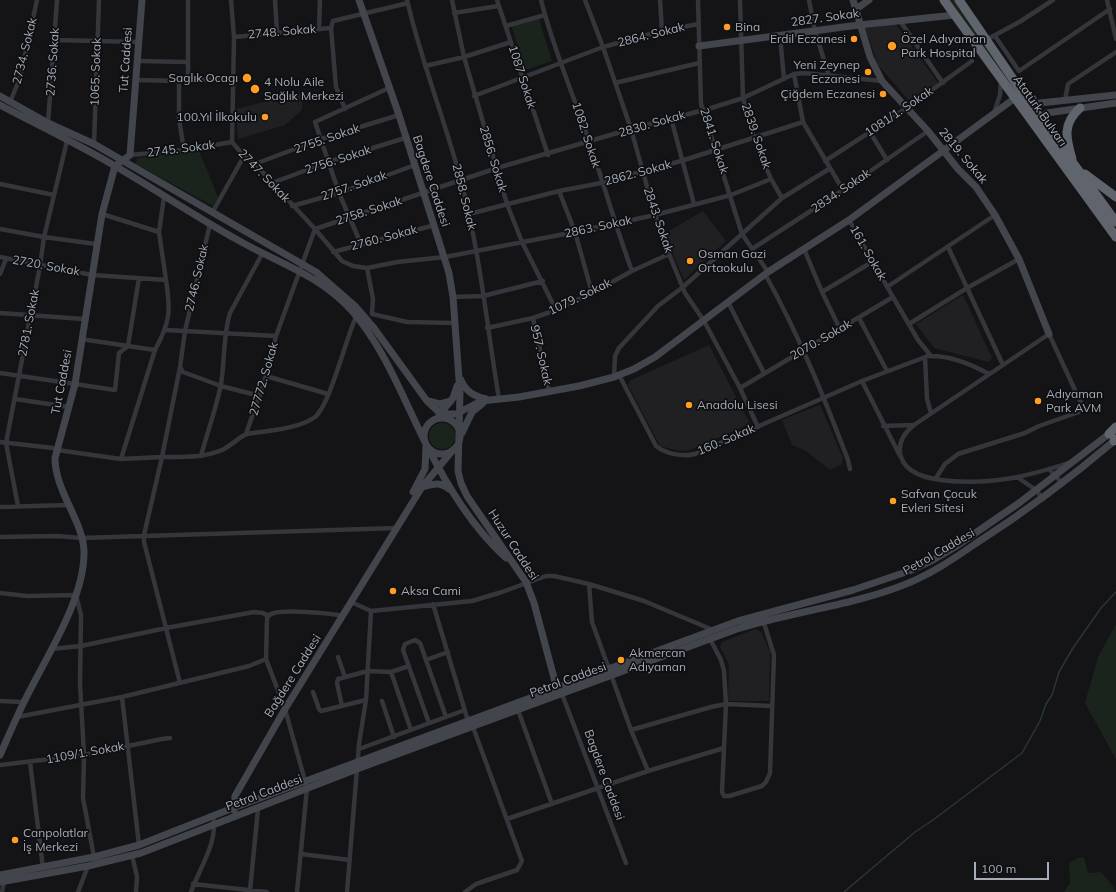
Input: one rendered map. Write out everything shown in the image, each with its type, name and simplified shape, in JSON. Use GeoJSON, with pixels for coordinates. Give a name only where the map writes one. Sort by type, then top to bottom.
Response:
{"type":"FeatureCollection","features":[{"type":"Feature","properties":{"kind":"highway","name":"Atatürk Bulvarı"},"geometry":{"type":"LineString","coordinates":[[944,0],[1116,237]]}},
{"type":"Feature","properties":{"kind":"highway","name":"Atatürk Bulvarı"},"geometry":{"type":"LineString","coordinates":[[959,0],[1030,104],[1116,222]]}},
{"type":"Feature","properties":{"kind":"highway"},"geometry":{"type":"LineString","coordinates":[[1080,108],[1070,117],[1068,126],[1067,140],[1074,164],[1116,197]]}},
{"type":"Feature","properties":{"kind":"main road","name":"Tut Caddesi"},"geometry":{"type":"LineString","coordinates":[[130,155],[142,0]]}},
{"type":"Feature","properties":{"kind":"main road","name":"Bagdere Caddesi"},"geometry":{"type":"LineString","coordinates":[[359,0],[399,115],[423,194],[445,257],[453,297],[459,374]]}},
{"type":"Feature","properties":{"kind":"main road","name":"2819. Sokak"},"geometry":{"type":"LineString","coordinates":[[853,0],[859,25],[870,57],[882,81],[928,131],[958,169],[976,187],[995,215],[1019,259],[1049,334]]}},
{"type":"Feature","properties":{"kind":"main road"},"geometry":{"type":"LineString","coordinates":[[855,10],[869,0]]}},
{"type":"Feature","properties":{"kind":"main road","name":"2827. Sokak"},"geometry":{"type":"LineString","coordinates":[[699,46],[741,42],[859,25],[955,15]]}},
{"type":"Feature","properties":{"kind":"main road"},"geometry":{"type":"LineString","coordinates":[[1030,104],[1116,95]]}},
{"type":"Feature","properties":{"kind":"main road"},"geometry":{"type":"LineString","coordinates":[[0,96],[48,123],[94,144],[212,213],[338,290],[367,320],[427,401],[440,414],[456,425],[460,438]]}},
{"type":"Feature","properties":{"kind":"main road"},"geometry":{"type":"LineString","coordinates":[[440,414],[451,415],[460,412],[478,402],[549,391],[617,376],[655,358],[767,273],[849,220],[1015,98]]}},
{"type":"Feature","properties":{"kind":"main road"},"geometry":{"type":"LineString","coordinates":[[1040,117],[1047,112],[1116,104]]}},
{"type":"Feature","properties":{"kind":"main road"},"geometry":{"type":"LineString","coordinates":[[0,105],[115,166],[164,197],[262,254],[302,267],[336,295],[356,316],[391,370],[426,445],[454,494],[493,546],[518,569]]}},
{"type":"Feature","properties":{"kind":"main road"},"geometry":{"type":"LineString","coordinates":[[115,166],[123,162],[130,155]]}},
{"type":"Feature","properties":{"kind":"main road","name":"Tut Caddesi"},"geometry":{"type":"LineString","coordinates":[[0,755],[23,702],[76,595],[83,567],[84,550],[81,538],[55,470],[57,450],[75,384],[96,244],[102,214],[115,166]]}},
{"type":"Feature","properties":{"kind":"main road"},"geometry":{"type":"LineString","coordinates":[[459,374],[464,387],[471,394],[496,400]]}},
{"type":"Feature","properties":{"kind":"main road"},"geometry":{"type":"LineString","coordinates":[[459,374],[455,395],[425,431],[426,445],[431,450],[440,454],[447,454],[454,450],[474,410],[480,405],[496,400]]}},
{"type":"Feature","properties":{"kind":"main road"},"geometry":{"type":"LineString","coordinates":[[459,374],[460,438]]}},
{"type":"Feature","properties":{"kind":"main road"},"geometry":{"type":"LineString","coordinates":[[427,401],[438,404],[451,401]]}},
{"type":"Feature","properties":{"kind":"main road"},"geometry":{"type":"LineString","coordinates":[[434,421],[447,419]]}},
{"type":"Feature","properties":{"kind":"main road"},"geometry":{"type":"LineString","coordinates":[[610,673],[715,630],[762,614],[853,590],[909,571],[934,560],[1019,503],[1072,461],[1114,435]]}},
{"type":"Feature","properties":{"kind":"main road","name":"Petrol Caddesi"},"geometry":{"type":"LineString","coordinates":[[1,879],[43,870],[88,866],[132,855],[258,809],[306,785],[470,724],[518,710],[610,673],[763,620],[881,593],[908,584],[947,562],[1043,499],[1063,484],[1114,435]]}},
{"type":"Feature","properties":{"kind":"main road","name":"Huzur Caddesi"},"geometry":{"type":"LineString","coordinates":[[460,438],[458,471],[462,488],[526,582],[534,603],[560,692]]}},
{"type":"Feature","properties":{"kind":"main road","name":"Bağdere Caddesi"},"geometry":{"type":"LineString","coordinates":[[233,808],[235,796],[285,709],[382,551],[424,473],[427,460],[426,445]]}},
{"type":"Feature","properties":{"kind":"main road","name":"Bağdere Caddesi"},"geometry":{"type":"LineString","coordinates":[[394,527],[422,487],[454,450]]}},
{"type":"Feature","properties":{"kind":"main road"},"geometry":{"type":"LineString","coordinates":[[422,487],[440,483],[454,494]]}},
{"type":"Feature","properties":{"kind":"main road"},"geometry":{"type":"LineString","coordinates":[[470,724],[560,692]]}},
{"type":"Feature","properties":{"kind":"main road"},"geometry":{"type":"LineString","coordinates":[[43,870],[140,845],[233,808],[306,785]]}},
{"type":"Feature","properties":{"kind":"main road"},"geometry":{"type":"LineString","coordinates":[[233,808],[236,816]]}},
{"type":"Feature","properties":{"kind":"street","name":"2734. Sokak"},"geometry":{"type":"LineString","coordinates":[[10,102],[20,78],[37,0]]}},
{"type":"Feature","properties":{"kind":"street","name":"2736. Sokak"},"geometry":{"type":"LineString","coordinates":[[48,123],[57,0]]}},
{"type":"Feature","properties":{"kind":"street","name":"1065. Sokak"},"geometry":{"type":"LineString","coordinates":[[94,144],[96,42],[99,0]]}},
{"type":"Feature","properties":{"kind":"street"},"geometry":{"type":"LineString","coordinates":[[188,0],[188,81]]}},
{"type":"Feature","properties":{"kind":"street","name":"2747. Sokak"},"geometry":{"type":"LineString","coordinates":[[231,0],[234,37],[232,142],[244,156],[256,164],[292,206],[316,229],[333,252],[342,261]]}},
{"type":"Feature","properties":{"kind":"street"},"geometry":{"type":"LineString","coordinates":[[275,0],[277,33]]}},
{"type":"Feature","properties":{"kind":"street"},"geometry":{"type":"LineString","coordinates":[[318,29],[320,0]]}},
{"type":"Feature","properties":{"kind":"street","name":"2856. Sokak"},"geometry":{"type":"LineString","coordinates":[[452,0],[464,58],[474,96],[507,204],[522,242],[543,281],[556,310]]}},
{"type":"Feature","properties":{"kind":"street","name":"1087 Sokak"},"geometry":{"type":"LineString","coordinates":[[497,0],[548,155]]}},
{"type":"Feature","properties":{"kind":"street","name":"1082. Sokak"},"geometry":{"type":"LineString","coordinates":[[542,0],[545,15],[590,142],[614,224],[632,270]]}},
{"type":"Feature","properties":{"kind":"street","name":"2843. Sokak"},"geometry":{"type":"LineString","coordinates":[[585,0],[631,129],[654,215],[668,254],[683,287],[704,321],[740,388],[758,427]]}},
{"type":"Feature","properties":{"kind":"street"},"geometry":{"type":"LineString","coordinates":[[660,0],[662,31]]}},
{"type":"Feature","properties":{"kind":"street","name":"2841. Sokak"},"geometry":{"type":"LineString","coordinates":[[698,0],[701,104],[717,150],[742,234],[767,273],[803,351],[824,397],[850,469]]}},
{"type":"Feature","properties":{"kind":"street","name":"2839. Sokak"},"geometry":{"type":"LineString","coordinates":[[740,0],[743,98],[754,138],[771,179],[782,198]]}},
{"type":"Feature","properties":{"kind":"street"},"geometry":{"type":"LineString","coordinates":[[809,0],[815,31],[829,76]]}},
{"type":"Feature","properties":{"kind":"street"},"geometry":{"type":"LineString","coordinates":[[986,40],[1053,0]]}},
{"type":"Feature","properties":{"kind":"street"},"geometry":{"type":"LineString","coordinates":[[1107,0],[1116,35]]}},
{"type":"Feature","properties":{"kind":"street"},"geometry":{"type":"LineString","coordinates":[[345,109],[336,88],[331,28],[333,21],[337,19],[364,15],[408,2]]}},
{"type":"Feature","properties":{"kind":"street","name":"2858. Sokak"},"geometry":{"type":"LineString","coordinates":[[408,2],[425,66],[442,113],[470,214],[483,296],[496,400]]}},
{"type":"Feature","properties":{"kind":"street"},"geometry":{"type":"LineString","coordinates":[[454,13],[498,6]]}},
{"type":"Feature","properties":{"kind":"street"},"geometry":{"type":"LineString","coordinates":[[995,36],[1019,71],[1110,9]]}},
{"type":"Feature","properties":{"kind":"street"},"geometry":{"type":"LineString","coordinates":[[506,26],[545,15]]}},
{"type":"Feature","properties":{"kind":"street"},"geometry":{"type":"LineString","coordinates":[[900,21],[942,83]]}},
{"type":"Feature","properties":{"kind":"street","name":"2864. Sokak"},"geometry":{"type":"LineString","coordinates":[[474,96],[603,47],[662,31],[698,24]]}},
{"type":"Feature","properties":{"kind":"street","name":"2748. Sokak"},"geometry":{"type":"LineString","coordinates":[[234,37],[331,28]]}},
{"type":"Feature","properties":{"kind":"street"},"geometry":{"type":"LineString","coordinates":[[780,36],[784,79]]}},
{"type":"Feature","properties":{"kind":"street"},"geometry":{"type":"LineString","coordinates":[[55,40],[138,42]]}},
{"type":"Feature","properties":{"kind":"street"},"geometry":{"type":"LineString","coordinates":[[425,66],[464,58],[511,42]]}},
{"type":"Feature","properties":{"kind":"street"},"geometry":{"type":"LineString","coordinates":[[1065,100],[1068,84],[1116,52]]}},
{"type":"Feature","properties":{"kind":"street"},"geometry":{"type":"LineString","coordinates":[[137,61],[188,62]]}},
{"type":"Feature","properties":{"kind":"street","name":"1081/1. Sokak"},"geometry":{"type":"LineString","coordinates":[[825,161],[907,108],[972,61]]}},
{"type":"Feature","properties":{"kind":"street"},"geometry":{"type":"LineString","coordinates":[[615,83],[699,63]]}},
{"type":"Feature","properties":{"kind":"street","name":"2830. Sokak"},"geometry":{"type":"LineString","coordinates":[[423,194],[497,168],[548,155],[631,129],[743,98],[794,74],[804,73],[882,81]]}},
{"type":"Feature","properties":{"kind":"street"},"geometry":{"type":"LineString","coordinates":[[794,74],[803,122],[843,190]]}},
{"type":"Feature","properties":{"kind":"street"},"geometry":{"type":"LineString","coordinates":[[993,114],[1002,84],[1000,76]]}},
{"type":"Feature","properties":{"kind":"street"},"geometry":{"type":"LineString","coordinates":[[136,80],[188,81],[233,79]]}},
{"type":"Feature","properties":{"kind":"street"},"geometry":{"type":"LineString","coordinates":[[179,81],[179,119],[184,150]]}},
{"type":"Feature","properties":{"kind":"street"},"geometry":{"type":"LineString","coordinates":[[361,244],[348,217],[339,193],[316,122],[389,88]]}},
{"type":"Feature","properties":{"kind":"street","name":"2755. Sokak"},"geometry":{"type":"LineString","coordinates":[[256,164],[321,139],[399,115]]}},
{"type":"Feature","properties":{"kind":"street"},"geometry":{"type":"LineString","coordinates":[[671,118],[681,161],[694,204]]}},
{"type":"Feature","properties":{"kind":"street","name":"2862. Sokak"},"geometry":{"type":"LineString","coordinates":[[470,214],[559,191],[601,183],[642,172],[717,150],[803,122]]}},
{"type":"Feature","properties":{"kind":"street","name":"2834. Sokak"},"geometry":{"type":"LineString","coordinates":[[752,249],[843,190],[928,131]]}},
{"type":"Feature","properties":{"kind":"street"},"geometry":{"type":"LineString","coordinates":[[870,132],[887,160]]}},
{"type":"Feature","properties":{"kind":"street","name":"2756. Sokak"},"geometry":{"type":"LineString","coordinates":[[272,183],[328,162],[405,138]]}},
{"type":"Feature","properties":{"kind":"street","name":"2781. Sokak"},"geometry":{"type":"LineString","coordinates":[[18,506],[6,442],[44,238],[67,140]]}},
{"type":"Feature","properties":{"kind":"street","name":"2745. Sokak"},"geometry":{"type":"LineString","coordinates":[[130,155],[184,150],[232,142]]}},
{"type":"Feature","properties":{"kind":"street"},"geometry":{"type":"LineString","coordinates":[[212,213],[244,156]]}},
{"type":"Feature","properties":{"kind":"street","name":"2757. Sokak"},"geometry":{"type":"LineString","coordinates":[[292,206],[339,193],[415,165]]}},
{"type":"Feature","properties":{"kind":"street"},"geometry":{"type":"LineString","coordinates":[[617,376],[615,356],[619,348],[658,306],[683,287],[782,198],[829,168]]}},
{"type":"Feature","properties":{"kind":"street","name":"2863. Sokak"},"geometry":{"type":"LineString","coordinates":[[445,257],[654,215],[731,195],[771,179]]}},
{"type":"Feature","properties":{"kind":"street"},"geometry":{"type":"LineString","coordinates":[[0,184],[54,194]]}},
{"type":"Feature","properties":{"kind":"street"},"geometry":{"type":"LineString","coordinates":[[559,191],[575,232],[592,293]]}},
{"type":"Feature","properties":{"kind":"street","name":"2758. Sokak"},"geometry":{"type":"LineString","coordinates":[[316,229],[348,217],[423,194]]}},
{"type":"Feature","properties":{"kind":"street"},"geometry":{"type":"LineString","coordinates":[[121,459],[155,350],[166,330],[170,303],[159,232],[164,197]]}},
{"type":"Feature","properties":{"kind":"street"},"geometry":{"type":"LineString","coordinates":[[102,214],[159,232]]}},
{"type":"Feature","properties":{"kind":"street"},"geometry":{"type":"LineString","coordinates":[[990,374],[964,362],[930,356],[887,287],[995,215]]}},
{"type":"Feature","properties":{"kind":"street","name":"161. Sokak"},"geometry":{"type":"LineString","coordinates":[[849,220],[887,287]]}},
{"type":"Feature","properties":{"kind":"street","name":"2746. Sokak"},"geometry":{"type":"LineString","coordinates":[[144,535],[180,368],[184,331],[210,224]]}},
{"type":"Feature","properties":{"kind":"street","name":"2760. Sokak"},"geometry":{"type":"LineString","coordinates":[[333,252],[434,224]]}},
{"type":"Feature","properties":{"kind":"street"},"geometry":{"type":"LineString","coordinates":[[0,229],[44,238],[96,244]]}},
{"type":"Feature","properties":{"kind":"street"},"geometry":{"type":"LineString","coordinates":[[276,336],[316,229]]}},
{"type":"Feature","properties":{"kind":"street"},"geometry":{"type":"LineString","coordinates":[[948,247],[1003,365]]}},
{"type":"Feature","properties":{"kind":"street"},"geometry":{"type":"LineString","coordinates":[[804,248],[822,292],[840,329]]}},
{"type":"Feature","properties":{"kind":"street"},"geometry":{"type":"LineString","coordinates":[[201,456],[221,386],[226,334],[230,313],[262,254]]}},
{"type":"Feature","properties":{"kind":"street","name":"1079. Sokak"},"geometry":{"type":"LineString","coordinates":[[487,328],[533,318],[556,310],[592,293],[632,270],[668,254]]}},
{"type":"Feature","properties":{"kind":"street","name":"2720. Sokak"},"geometry":{"type":"LineString","coordinates":[[0,257],[40,266],[92,274],[166,280]]}},
{"type":"Feature","properties":{"kind":"street","name":"2760. Sokak"},"geometry":{"type":"LineString","coordinates":[[342,261],[353,266],[367,268],[397,262],[445,257]]}},
{"type":"Feature","properties":{"kind":"street"},"geometry":{"type":"LineString","coordinates":[[0,274],[6,259]]}},
{"type":"Feature","properties":{"kind":"street"},"geometry":{"type":"LineString","coordinates":[[909,324],[967,288],[1019,259]]}},
{"type":"Feature","properties":{"kind":"street"},"geometry":{"type":"LineString","coordinates":[[822,292],[872,262]]}},
{"type":"Feature","properties":{"kind":"street"},"geometry":{"type":"LineString","coordinates":[[367,268],[373,299],[372,314],[367,320]]}},
{"type":"Feature","properties":{"kind":"street"},"geometry":{"type":"LineString","coordinates":[[0,373],[115,390],[119,353],[128,346],[139,278]]}},
{"type":"Feature","properties":{"kind":"street"},"geometry":{"type":"LineString","coordinates":[[453,297],[483,296],[543,281]]}},
{"type":"Feature","properties":{"kind":"street","name":"2070. Sokak"},"geometry":{"type":"LineString","coordinates":[[740,388],[893,297]]}},
{"type":"Feature","properties":{"kind":"street"},"geometry":{"type":"LineString","coordinates":[[728,302],[764,373]]}},
{"type":"Feature","properties":{"kind":"street"},"geometry":{"type":"LineString","coordinates":[[0,313],[84,319]]}},
{"type":"Feature","properties":{"kind":"street"},"geometry":{"type":"LineString","coordinates":[[372,314],[407,322],[455,323]]}},
{"type":"Feature","properties":{"kind":"street"},"geometry":{"type":"LineString","coordinates":[[0,442],[53,448],[57,450],[121,459],[201,456],[222,450],[246,434],[260,433],[307,422],[319,412],[328,394],[356,316]]}},
{"type":"Feature","properties":{"kind":"street","name":"957. Sokak"},"geometry":{"type":"LineString","coordinates":[[533,318],[549,391]]}},
{"type":"Feature","properties":{"kind":"street"},"geometry":{"type":"LineString","coordinates":[[859,318],[887,371]]}},
{"type":"Feature","properties":{"kind":"street","name":"27772. Sokak"},"geometry":{"type":"LineString","coordinates":[[166,330],[276,336],[260,396],[246,434]]}},
{"type":"Feature","properties":{"kind":"street"},"geometry":{"type":"LineString","coordinates":[[903,462],[900,450],[901,441],[907,431],[1049,334],[1081,403],[1079,412],[1039,426],[1025,433],[958,454],[947,462],[936,478]]}},
{"type":"Feature","properties":{"kind":"street"},"geometry":{"type":"LineString","coordinates":[[81,339],[155,350]]}},
{"type":"Feature","properties":{"kind":"street","name":"160. Sokak"},"geometry":{"type":"LineString","coordinates":[[617,376],[653,442],[661,450],[682,456],[695,454],[824,397],[887,371],[930,356]]}},
{"type":"Feature","properties":{"kind":"street"},"geometry":{"type":"LineString","coordinates":[[925,357],[927,399],[931,414]]}},
{"type":"Feature","properties":{"kind":"street"},"geometry":{"type":"LineString","coordinates":[[180,368],[183,372],[221,386],[260,396]]}},
{"type":"Feature","properties":{"kind":"street"},"geometry":{"type":"LineString","coordinates":[[266,376],[328,394]]}},
{"type":"Feature","properties":{"kind":"street"},"geometry":{"type":"LineString","coordinates":[[862,382],[883,426],[903,462],[916,474],[936,478],[967,481],[1017,477],[1049,469],[1072,461]]}},
{"type":"Feature","properties":{"kind":"street"},"geometry":{"type":"LineString","coordinates":[[15,399],[69,407]]}},
{"type":"Feature","properties":{"kind":"street"},"geometry":{"type":"LineString","coordinates":[[883,426],[914,425]]}},
{"type":"Feature","properties":{"kind":"street"},"geometry":{"type":"LineString","coordinates":[[1049,469],[1056,474],[1063,484]]}},
{"type":"Feature","properties":{"kind":"street"},"geometry":{"type":"LineString","coordinates":[[1017,477],[1036,490],[1043,499]]}},
{"type":"Feature","properties":{"kind":"street"},"geometry":{"type":"LineString","coordinates":[[0,507],[68,505]]}},
{"type":"Feature","properties":{"kind":"street"},"geometry":{"type":"LineString","coordinates":[[0,537],[57,536],[81,538],[394,527]]}},
{"type":"Feature","properties":{"kind":"street"},"geometry":{"type":"LineString","coordinates":[[144,535],[180,683]]}},
{"type":"Feature","properties":{"kind":"street"},"geometry":{"type":"LineString","coordinates":[[351,602],[371,611],[482,599],[526,582],[546,576],[554,576],[589,584],[644,601],[715,630]]}},
{"type":"Feature","properties":{"kind":"street"},"geometry":{"type":"LineString","coordinates":[[589,584],[592,622],[631,730],[648,771]]}},
{"type":"Feature","properties":{"kind":"street"},"geometry":{"type":"LineString","coordinates":[[0,593],[27,596],[76,595],[81,614],[84,755],[83,798],[94,857]]}},
{"type":"Feature","properties":{"kind":"street"},"geometry":{"type":"LineString","coordinates":[[433,604],[465,710],[521,858],[520,868],[517,870],[476,884],[465,892]]}},
{"type":"Feature","properties":{"kind":"street"},"geometry":{"type":"LineString","coordinates":[[347,892],[359,749],[366,700],[371,611]]}},
{"type":"Feature","properties":{"kind":"street"},"geometry":{"type":"LineString","coordinates":[[50,649],[81,646],[166,628],[254,612],[263,613],[268,616]]}},
{"type":"Feature","properties":{"kind":"street"},"geometry":{"type":"LineString","coordinates":[[268,616],[273,613],[303,612],[332,613],[343,616]]}},
{"type":"Feature","properties":{"kind":"street"},"geometry":{"type":"LineString","coordinates":[[268,616],[266,659],[285,709],[306,785],[297,892]]}},
{"type":"Feature","properties":{"kind":"street"},"geometry":{"type":"LineString","coordinates":[[710,639],[724,667],[726,704],[722,794],[729,796],[762,786],[766,782],[770,773],[774,655],[763,620]]}},
{"type":"Feature","properties":{"kind":"street"},"geometry":{"type":"LineString","coordinates":[[429,723],[404,648],[405,644],[415,640],[420,643],[446,717]]}},
{"type":"Feature","properties":{"kind":"street"},"geometry":{"type":"LineString","coordinates":[[426,660],[448,652]]}},
{"type":"Feature","properties":{"kind":"street"},"geometry":{"type":"LineString","coordinates":[[338,657],[345,677]]}},
{"type":"Feature","properties":{"kind":"street"},"geometry":{"type":"LineString","coordinates":[[17,717],[82,703],[122,697],[249,666],[266,659]]}},
{"type":"Feature","properties":{"kind":"street"},"geometry":{"type":"LineString","coordinates":[[342,706],[337,682],[338,679],[368,671],[391,672],[409,666]]}},
{"type":"Feature","properties":{"kind":"street"},"geometry":{"type":"LineString","coordinates":[[391,672],[412,730]]}},
{"type":"Feature","properties":{"kind":"street"},"geometry":{"type":"LineString","coordinates":[[313,692],[320,710],[366,700]]}},
{"type":"Feature","properties":{"kind":"street","name":"Bagdere Caddesi"},"geometry":{"type":"LineString","coordinates":[[560,692],[626,863]]}},
{"type":"Feature","properties":{"kind":"street"},"geometry":{"type":"LineString","coordinates":[[122,697],[140,845]]}},
{"type":"Feature","properties":{"kind":"street"},"geometry":{"type":"LineString","coordinates":[[0,701],[23,702]]}},
{"type":"Feature","properties":{"kind":"street"},"geometry":{"type":"LineString","coordinates":[[382,701],[394,737]]}},
{"type":"Feature","properties":{"kind":"street"},"geometry":{"type":"LineString","coordinates":[[631,730],[726,704],[772,706]]}},
{"type":"Feature","properties":{"kind":"street"},"geometry":{"type":"LineString","coordinates":[[359,749],[465,710]]}},
{"type":"Feature","properties":{"kind":"street"},"geometry":{"type":"LineString","coordinates":[[518,710],[552,804]]}},
{"type":"Feature","properties":{"kind":"street","name":"1109/1. Sokak"},"geometry":{"type":"LineString","coordinates":[[0,765],[84,755],[170,738]]}},
{"type":"Feature","properties":{"kind":"street"},"geometry":{"type":"LineString","coordinates":[[507,819],[648,771],[724,748]]}},
{"type":"Feature","properties":{"kind":"street"},"geometry":{"type":"LineString","coordinates":[[30,762],[43,870]]}},
{"type":"Feature","properties":{"kind":"street"},"geometry":{"type":"LineString","coordinates":[[250,890],[258,809]]}},
{"type":"Feature","properties":{"kind":"street"},"geometry":{"type":"LineString","coordinates":[[191,892],[213,837],[215,824],[213,816]]}},
{"type":"Feature","properties":{"kind":"street"},"geometry":{"type":"LineString","coordinates":[[301,854],[350,860]]}},
{"type":"Feature","properties":{"kind":"street"},"geometry":{"type":"LineString","coordinates":[[132,855],[137,877],[136,892]]}},
{"type":"Feature","properties":{"kind":"street"},"geometry":{"type":"LineString","coordinates":[[78,892],[88,866]]}},
{"type":"Feature","properties":{"kind":"street"},"geometry":{"type":"LineString","coordinates":[[1,879],[2,892]]}},
{"type":"Feature","properties":{"kind":"street"},"geometry":{"type":"LineString","coordinates":[[193,884],[267,892]]}},
{"type":"Feature","properties":{"kind":"shaded area"},"geometry":{"type":"Polygon","coordinates":[[[950,0],[955,0],[1022,98],[1020,99],[950,0]]]}},
{"type":"Feature","properties":{"kind":"shaded area"},"geometry":{"type":"Polygon","coordinates":[[[539,19],[552,61],[525,70],[512,27],[539,19]]]}},
{"type":"Feature","properties":{"kind":"shaded area","name":"Özel Adıyaman Park Hospital"},"geometry":{"type":"Polygon","coordinates":[[[896,24],[938,83],[910,102],[878,65],[865,28],[896,24]]]}},
{"type":"Feature","properties":{"kind":"shaded area","name":"100.Yıl İlkokulu"},"geometry":{"type":"Polygon","coordinates":[[[303,92],[302,110],[285,125],[238,139],[236,109],[303,92]]]}},
{"type":"Feature","properties":{"kind":"shaded area"},"geometry":{"type":"Polygon","coordinates":[[[199,151],[218,197],[213,206],[136,164],[137,158],[199,151]]]}},
{"type":"Feature","properties":{"kind":"shaded area","name":"Osman Gazi Ortaokulu"},"geometry":{"type":"Polygon","coordinates":[[[703,211],[726,241],[684,280],[664,234],[703,211]]]}},
{"type":"Feature","properties":{"kind":"shaded area"},"geometry":{"type":"Polygon","coordinates":[[[963,295],[992,358],[989,362],[934,348],[916,324],[963,295]]]}},
{"type":"Feature","properties":{"kind":"shaded area","name":"Anadolu Lisesi"},"geometry":{"type":"Polygon","coordinates":[[[709,345],[750,424],[690,450],[679,451],[660,446],[628,385],[631,380],[709,345]]]}},
{"type":"Feature","properties":{"kind":"shaded area"},"geometry":{"type":"Polygon","coordinates":[[[819,405],[843,458],[841,465],[830,470],[806,451],[792,445],[782,420],[819,405]]]}},
{"type":"Feature","properties":{"kind":"shaded area"},"geometry":{"type":"Polygon","coordinates":[[[442,423],[451,427],[455,436],[451,445],[442,449],[433,445],[429,436],[433,427],[442,423]]]}},
{"type":"Feature","properties":{"kind":"shaded area"},"geometry":{"type":"Polygon","coordinates":[[[1116,624],[1116,759],[1085,703],[1098,657],[1116,624]]]}},
{"type":"Feature","properties":{"kind":"shaded area"},"geometry":{"type":"Polygon","coordinates":[[[755,629],[761,632],[770,651],[769,701],[728,701],[729,664],[720,647],[722,642],[755,629]]]}},
{"type":"Feature","properties":{"kind":"shaded area"},"geometry":{"type":"Polygon","coordinates":[[[1084,857],[1088,873],[1101,872],[1116,892],[1064,892],[1070,883],[1069,863],[1078,858],[1084,857]]]}},
{"type":"Feature","properties":{"kind":"waterway"},"geometry":{"type":"LineString","coordinates":[[844,892],[915,832],[1022,753],[1040,721],[1046,704],[1052,695],[1059,672],[1073,648],[1101,608],[1116,592]]}},
{"type":"Feature","properties":{"kind":"place","name":"Bina"},"geometry":{"type":"Point","coordinates":[727,27]}},
{"type":"Feature","properties":{"kind":"place","name":"Erdil Eczanesi"},"geometry":{"type":"Point","coordinates":[854,39]}},
{"type":"Feature","properties":{"kind":"place","name":"Özel Adıyaman Park Hospital"},"geometry":{"type":"Point","coordinates":[892,46]}},
{"type":"Feature","properties":{"kind":"place","name":"Yeni Zeynep Eczanesi"},"geometry":{"type":"Point","coordinates":[868,72]}},
{"type":"Feature","properties":{"kind":"place","name":"Saglık Ocagı"},"geometry":{"type":"Point","coordinates":[247,78]}},
{"type":"Feature","properties":{"kind":"place","name":"4 Nolu Aile Sağlık Merkezi"},"geometry":{"type":"Point","coordinates":[255,89]}},
{"type":"Feature","properties":{"kind":"place","name":"Çiğdem Eczanesi"},"geometry":{"type":"Point","coordinates":[883,94]}},
{"type":"Feature","properties":{"kind":"place","name":"100.Yıl İlkokulu"},"geometry":{"type":"Point","coordinates":[265,117]}},
{"type":"Feature","properties":{"kind":"place","name":"Osman Gazi Ortaokulu"},"geometry":{"type":"Point","coordinates":[690,261]}},
{"type":"Feature","properties":{"kind":"place","name":"Adıyaman Park AVM"},"geometry":{"type":"Point","coordinates":[1038,401]}},
{"type":"Feature","properties":{"kind":"place","name":"Anadolu Lisesi"},"geometry":{"type":"Point","coordinates":[689,405]}},
{"type":"Feature","properties":{"kind":"place","name":"Safvan Çocuk Evleri Sitesi"},"geometry":{"type":"Point","coordinates":[893,501]}},
{"type":"Feature","properties":{"kind":"place","name":"Aksa Cami"},"geometry":{"type":"Point","coordinates":[393,591]}},
{"type":"Feature","properties":{"kind":"place","name":"Akmercan Adıyaman"},"geometry":{"type":"Point","coordinates":[621,660]}},
{"type":"Feature","properties":{"kind":"place","name":"Canpolatlar İş Merkezi"},"geometry":{"type":"Point","coordinates":[15,840]}}]}
